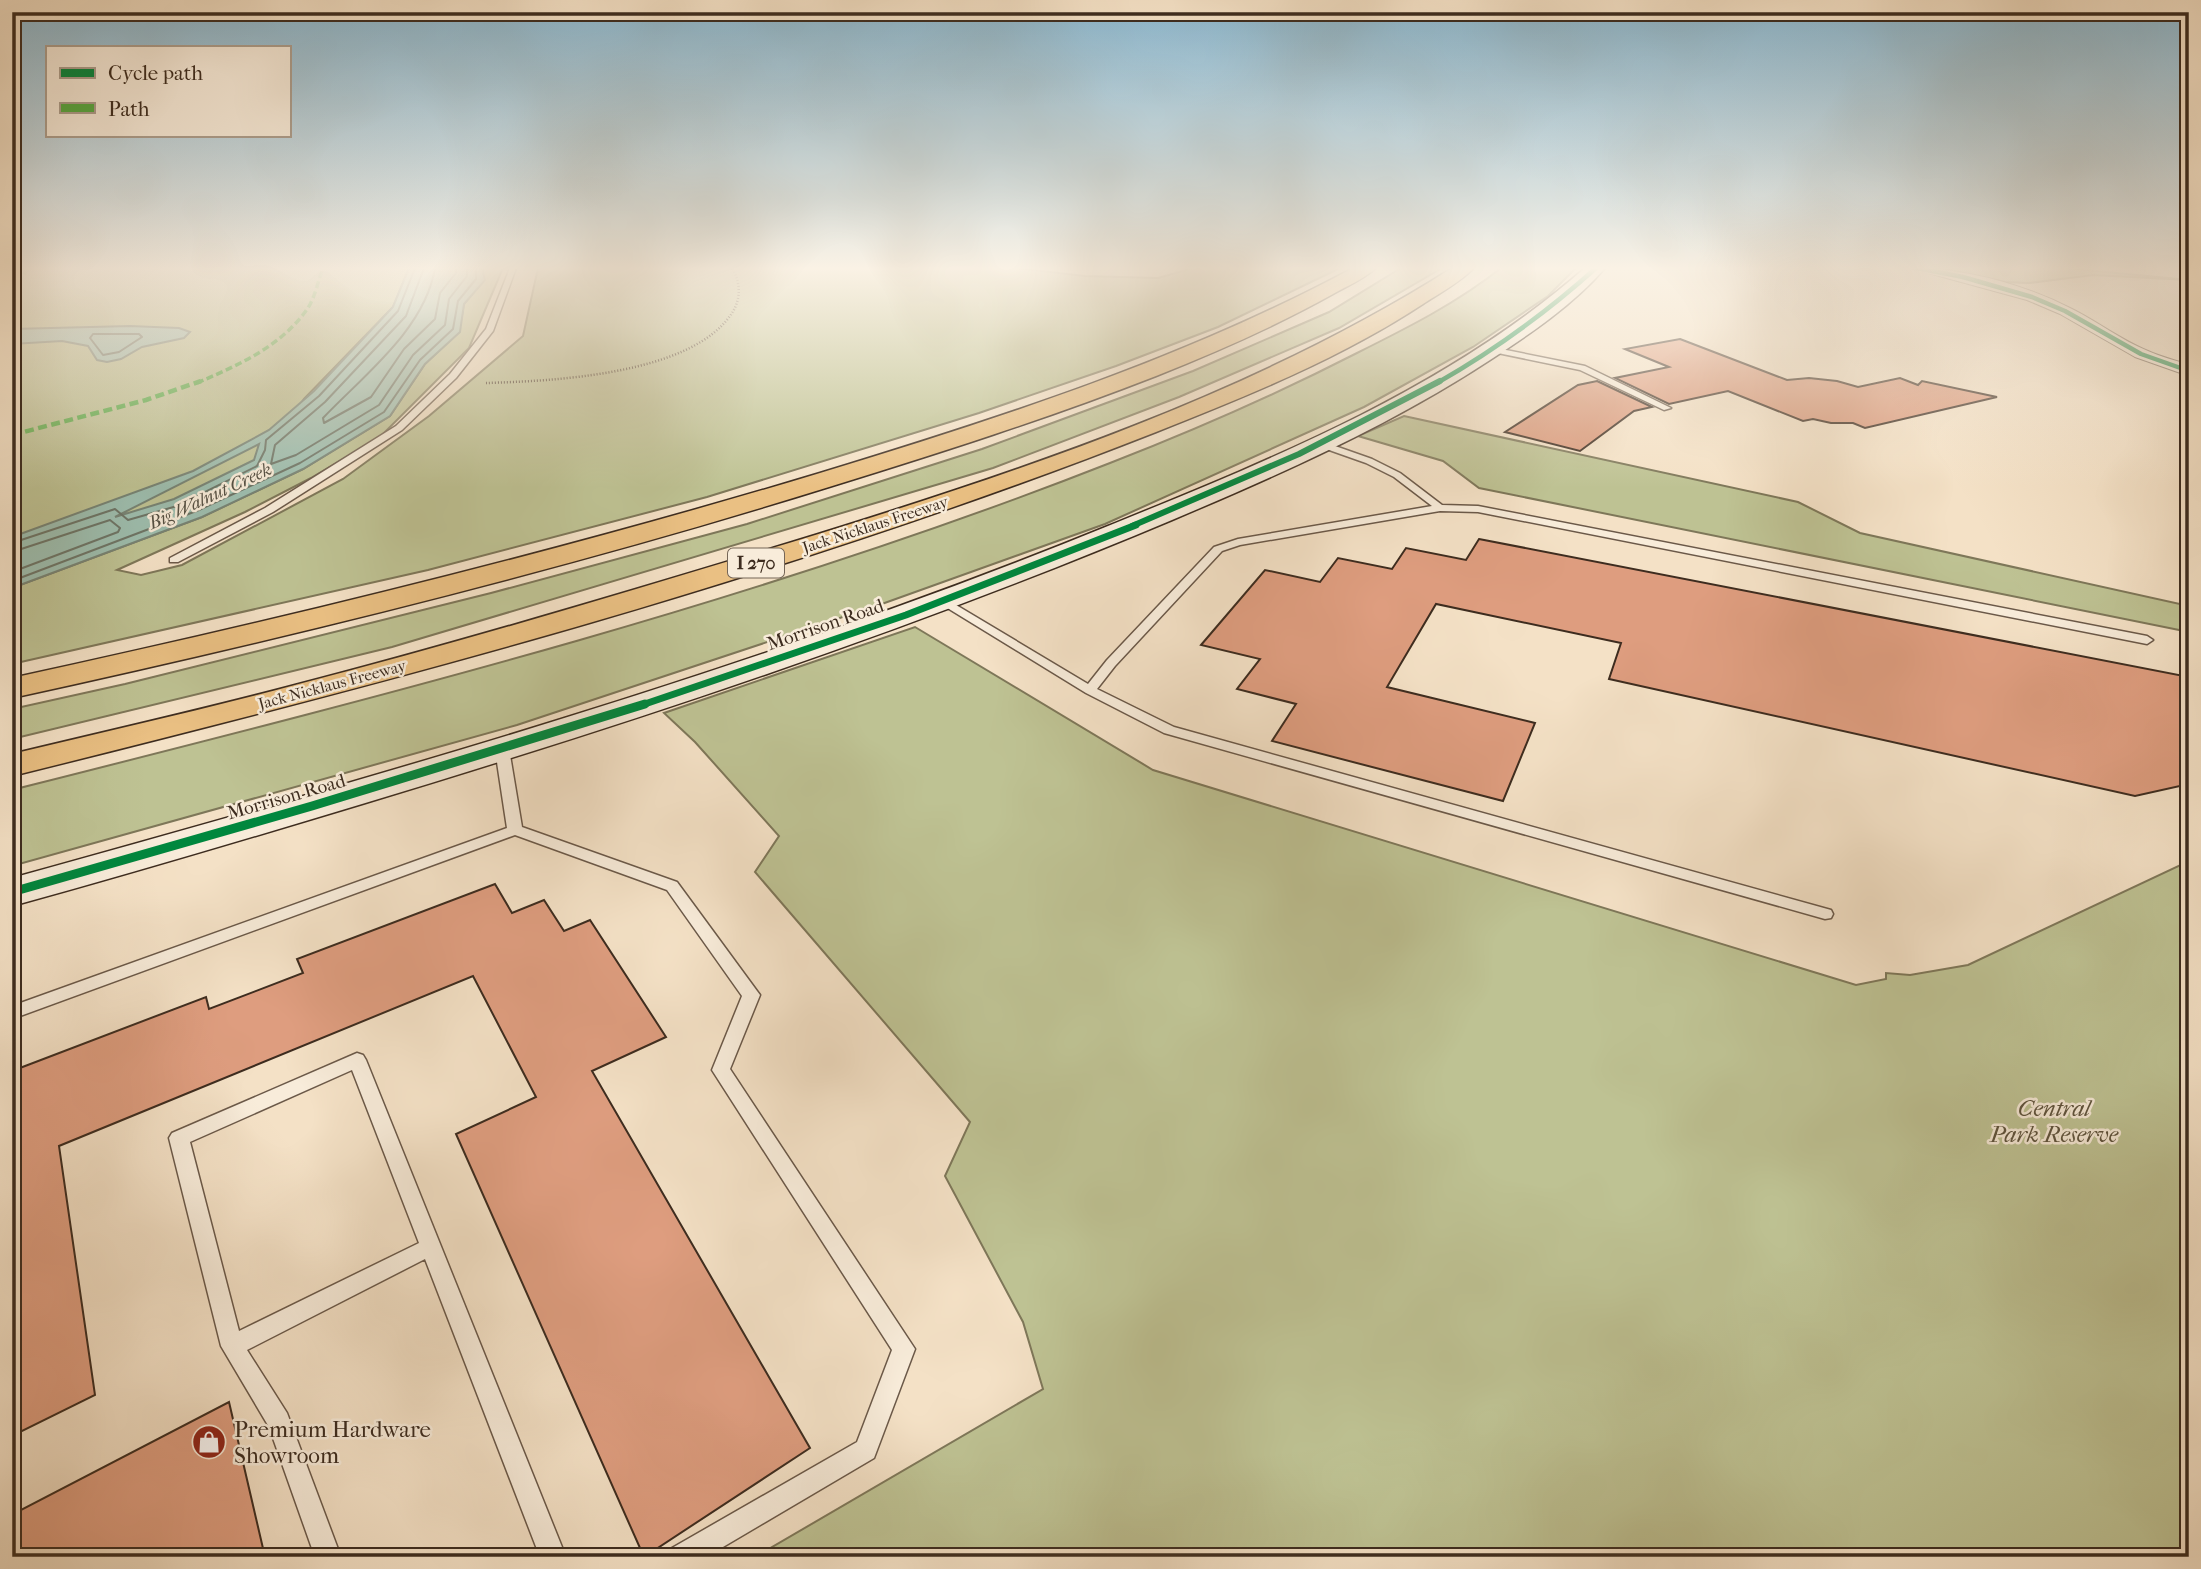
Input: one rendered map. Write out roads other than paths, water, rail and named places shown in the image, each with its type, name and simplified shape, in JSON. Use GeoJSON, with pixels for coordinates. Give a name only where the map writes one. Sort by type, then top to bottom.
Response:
{"type":"FeatureCollection","features":[{"type":"Feature","properties":{"kind":"highway"},"geometry":{"type":"LineString","coordinates":[[12,688],[278,628],[565,555],[785,493],[983,431],[1180,358],[1217,341]]}},
{"type":"Feature","properties":{"kind":"highway","name":"Jack Nicklaus Freeway"},"geometry":{"type":"LineString","coordinates":[[12,765],[306,693],[659,593],[896,519],[1039,469],[1224,397],[1341,341]]}},
{"type":"Feature","properties":{"kind":"street","name":"Morrison Road"},"geometry":{"type":"LineString","coordinates":[[12,892],[328,803],[502,749],[942,601],[1129,528],[1318,443],[1405,399],[1502,341]]}},
{"type":"Feature","properties":{"kind":"street"},"geometry":{"type":"LineString","coordinates":[[2118,341],[2141,354],[2189,371]]}},
{"type":"Feature","properties":{"kind":"lane"},"geometry":{"type":"LineString","coordinates":[[174,560],[269,510],[399,428],[453,376],[480,341]]}},
{"type":"Feature","properties":{"kind":"lane"},"geometry":{"type":"LineString","coordinates":[[1491,349],[1582,368],[1667,408]]}},
{"type":"Feature","properties":{"kind":"lane"},"geometry":{"type":"LineString","coordinates":[[1318,443],[1369,461],[1397,475],[1440,508]]}},
{"type":"Feature","properties":{"kind":"lane"},"geometry":{"type":"LineString","coordinates":[[1090,690],[1111,663],[1218,549],[1238,542],[1440,508],[1478,509],[2147,640]]}},
{"type":"Feature","properties":{"kind":"lane"},"geometry":{"type":"LineString","coordinates":[[942,601],[1090,690],[1169,730],[1825,914]]}},
{"type":"Feature","properties":{"kind":"lane"},"geometry":{"type":"LineString","coordinates":[[502,749],[515,830]]}},
{"type":"Feature","properties":{"kind":"lane"},"geometry":{"type":"LineString","coordinates":[[12,1013],[515,830],[672,886],[751,995],[721,1070],[904,1349],[866,1450],[681,1557]]}},
{"type":"Feature","properties":{"kind":"lane"},"geometry":{"type":"LineString","coordinates":[[328,1557],[279,1421],[232,1346],[179,1139],[357,1060],[553,1557]]}},
{"type":"Feature","properties":{"kind":"lane"},"geometry":{"type":"LineString","coordinates":[[232,1346],[430,1247]]}},
{"type":"Feature","properties":{"kind":"water"},"geometry":{"type":"Polygon","coordinates":[[[12,341],[58,341],[12,344],[12,341]]]}},
{"type":"Feature","properties":{"kind":"water"},"geometry":{"type":"Polygon","coordinates":[[[63,341],[169,341],[142,347],[121,359],[107,362],[97,360],[88,346],[63,341]]]}},
{"type":"Feature","properties":{"kind":"water","name":"Big Walnut Creek"},"geometry":{"type":"Polygon","coordinates":[[[361,341],[450,341],[425,364],[390,416],[303,469],[202,517],[12,588],[12,537],[193,471],[269,430],[314,391],[361,341]],[[259,444],[115,517],[174,499],[254,460],[259,444]]]}},
{"type":"Feature","properties":{"kind":"place","name":"Premium Hardware Showroom"},"geometry":{"type":"Point","coordinates":[209,1442]}},
{"type":"Feature","properties":{"kind":"park label","name":"Central Park Reserve"},"geometry":{"type":"Point","coordinates":[2054,1121]}}]}
